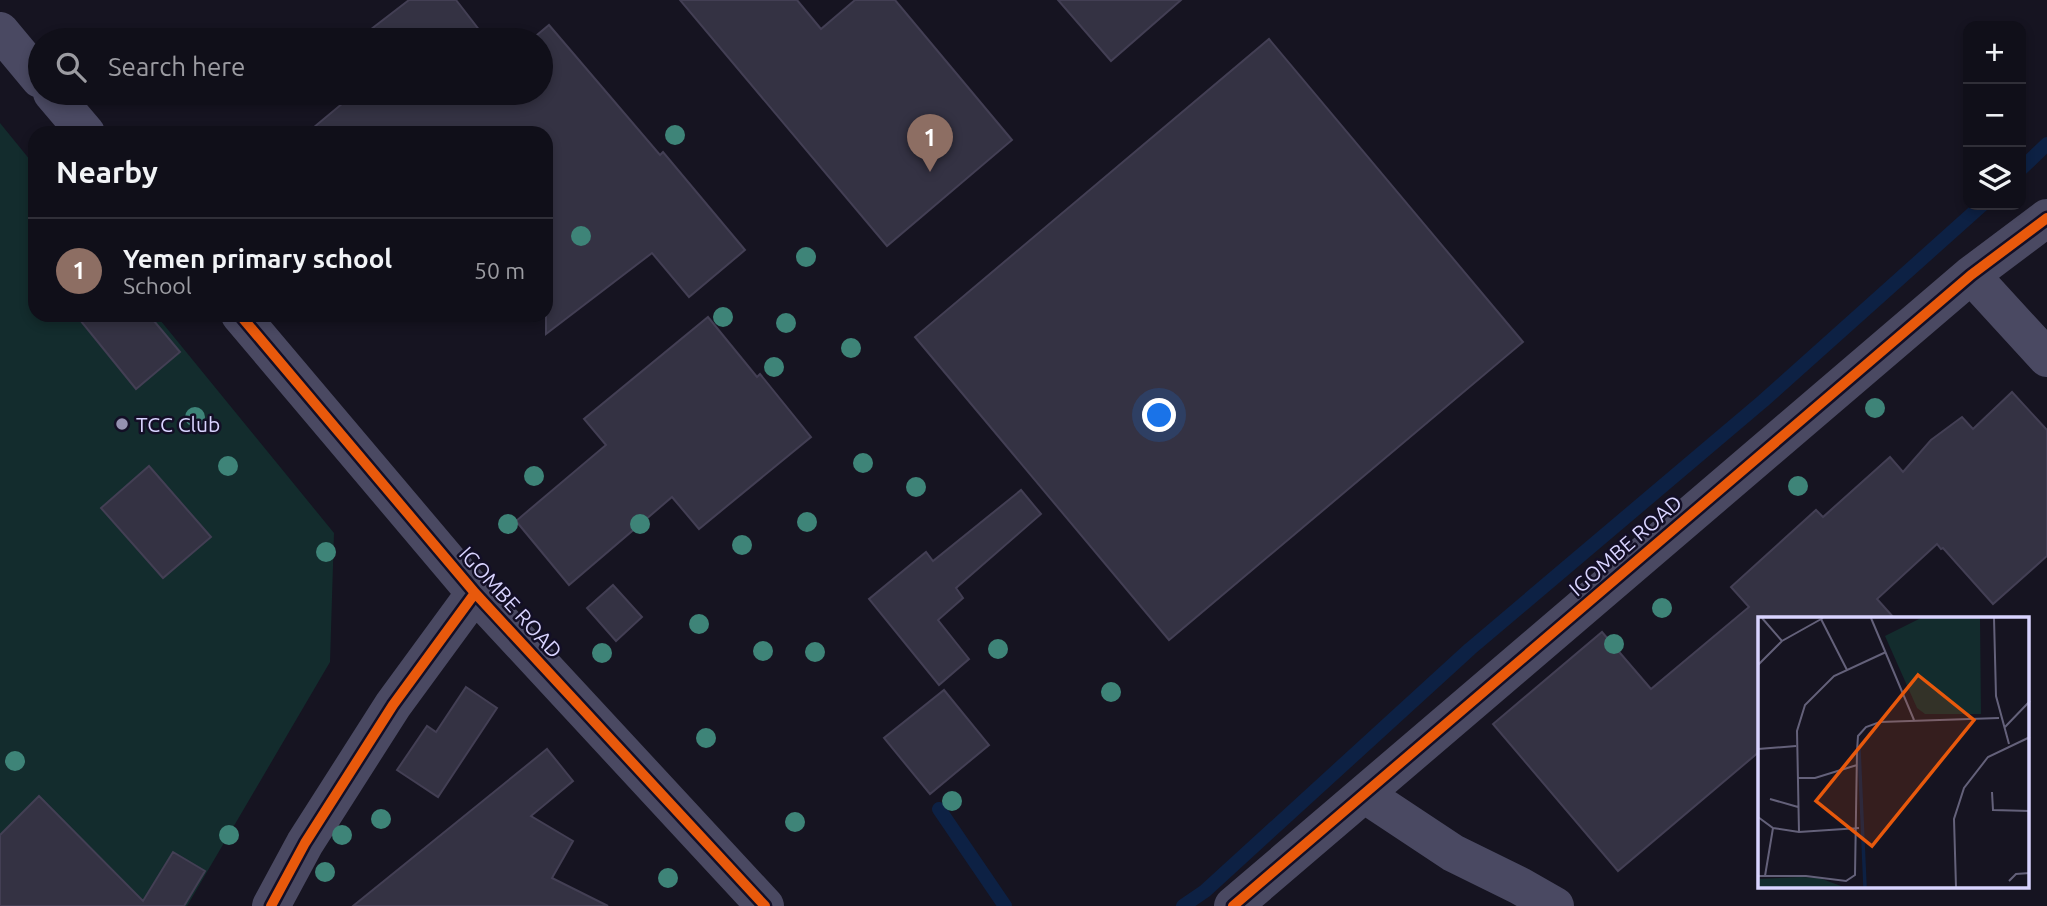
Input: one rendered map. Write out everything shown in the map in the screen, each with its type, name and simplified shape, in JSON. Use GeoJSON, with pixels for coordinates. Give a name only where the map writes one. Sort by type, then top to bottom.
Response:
{"type":"FeatureCollection","features":[{"type":"Feature","properties":{"kind":"street"},"geometry":{"type":"LineString","coordinates":[[0,31],[28,65]]}},
{"type":"Feature","properties":{"kind":"street"},"geometry":{"type":"LineString","coordinates":[[62,105],[80,126]]}},
{"type":"Feature","properties":{"kind":"street","name":"IGOMBE ROAD"},"geometry":{"type":"LineString","coordinates":[[1233,906],[1971,275],[2047,218]]}},
{"type":"Feature","properties":{"kind":"street"},"geometry":{"type":"LineString","coordinates":[[1971,275],[2047,358]]}},
{"type":"Feature","properties":{"kind":"street","name":"IGOMBE ROAD"},"geometry":{"type":"LineString","coordinates":[[246,322],[475,593],[765,906]]}},
{"type":"Feature","properties":{"kind":"street"},"geometry":{"type":"LineString","coordinates":[[271,906],[305,843],[393,705],[475,593]]}},
{"type":"Feature","properties":{"kind":"street"},"geometry":{"type":"LineString","coordinates":[[1364,794],[1453,853],[1555,906]]}},
{"type":"Feature","properties":{"kind":"green space","name":"TCC Club"},"geometry":{"type":"Polygon","coordinates":[[[0,123],[28,157],[28,322],[162,322],[334,533],[330,662],[187,906],[0,906],[0,123]]]}},
{"type":"Feature","properties":{"kind":"building"},"geometry":{"type":"Polygon","coordinates":[[[409,0],[456,0],[478,28],[373,28],[409,0]]]}},
{"type":"Feature","properties":{"kind":"building"},"geometry":{"type":"Polygon","coordinates":[[[680,0],[797,0],[821,29],[855,0],[895,0],[1012,140],[887,246],[680,0]]]}},
{"type":"Feature","properties":{"kind":"building"},"geometry":{"type":"Polygon","coordinates":[[[1058,0],[1181,0],[1111,61],[1058,0]]]}},
{"type":"Feature","properties":{"kind":"building"},"geometry":{"type":"Polygon","coordinates":[[[553,30],[660,155],[663,152],[745,250],[689,297],[652,253],[546,334],[546,322],[553,322],[553,126],[315,126],[341,105],[553,105],[553,30]]]}},
{"type":"Feature","properties":{"kind":"building"},"geometry":{"type":"Polygon","coordinates":[[[1269,39],[1523,342],[1169,640],[915,337],[1269,39]]]}},
{"type":"Feature","properties":{"kind":"building"},"geometry":{"type":"Polygon","coordinates":[[[708,317],[757,377],[760,374],[811,437],[699,529],[672,497],[569,585],[516,521],[606,445],[584,419],[708,317]]]}},
{"type":"Feature","properties":{"kind":"building"},"geometry":{"type":"Polygon","coordinates":[[[82,322],[155,322],[180,352],[136,389],[82,322]]]}},
{"type":"Feature","properties":{"kind":"building"},"geometry":{"type":"Polygon","coordinates":[[[2012,392],[2047,430],[2047,556],[1993,604],[1937,544],[1877,599],[1893,617],[1758,617],[1758,753],[1618,871],[1493,724],[1602,632],[1651,689],[1749,607],[1731,587],[1816,510],[1823,517],[1890,457],[1903,472],[1931,440],[1962,417],[1973,429],[2012,392]]]}},
{"type":"Feature","properties":{"kind":"building"},"geometry":{"type":"Polygon","coordinates":[[[149,466],[211,537],[163,578],[101,508],[149,466]]]}},
{"type":"Feature","properties":{"kind":"building"},"geometry":{"type":"Polygon","coordinates":[[[1021,490],[1041,514],[956,588],[963,598],[938,620],[969,659],[939,685],[869,599],[926,552],[933,561],[1021,490]]]}},
{"type":"Feature","properties":{"kind":"building"},"geometry":{"type":"Polygon","coordinates":[[[613,585],[642,617],[616,641],[587,608],[613,585]]]}},
{"type":"Feature","properties":{"kind":"building"},"geometry":{"type":"Polygon","coordinates":[[[466,687],[497,708],[438,797],[397,770],[427,726],[436,732],[466,687]]]}},
{"type":"Feature","properties":{"kind":"building"},"geometry":{"type":"Polygon","coordinates":[[[944,690],[989,745],[930,794],[884,738],[944,690]]]}},
{"type":"Feature","properties":{"kind":"building"},"geometry":{"type":"Polygon","coordinates":[[[547,749],[573,781],[531,816],[573,841],[552,878],[608,906],[353,906],[547,749]]]}},
{"type":"Feature","properties":{"kind":"building"},"geometry":{"type":"Polygon","coordinates":[[[39,796],[143,901],[173,852],[205,871],[184,906],[0,906],[0,835],[39,796]]]}},
{"type":"Feature","properties":{"kind":"waterway"},"geometry":{"type":"LineString","coordinates":[[2026,164],[2047,144]]}},
{"type":"Feature","properties":{"kind":"waterway"},"geometry":{"type":"LineString","coordinates":[[1183,906],[1205,891],[1470,649],[1763,401],[1976,210]]}},
{"type":"Feature","properties":{"kind":"waterway"},"geometry":{"type":"LineString","coordinates":[[939,809],[1005,906]]}},
{"type":"Feature","properties":{"kind":"cycle path"},"geometry":{"type":"LineString","coordinates":[[1233,906],[1971,275],[2047,218]]}},
{"type":"Feature","properties":{"kind":"cycle path"},"geometry":{"type":"LineString","coordinates":[[246,322],[475,593],[765,906]]}},
{"type":"Feature","properties":{"kind":"cycle path"},"geometry":{"type":"LineString","coordinates":[[271,906],[305,843],[393,705],[475,593]]}},
{"type":"Feature","properties":{"kind":"place","name":"Yemen primary school"},"geometry":{"type":"Point","coordinates":[930,172]}},
{"type":"Feature","properties":{"kind":"place","name":"TCC Club"},"geometry":{"type":"Point","coordinates":[122,424]}}]}
